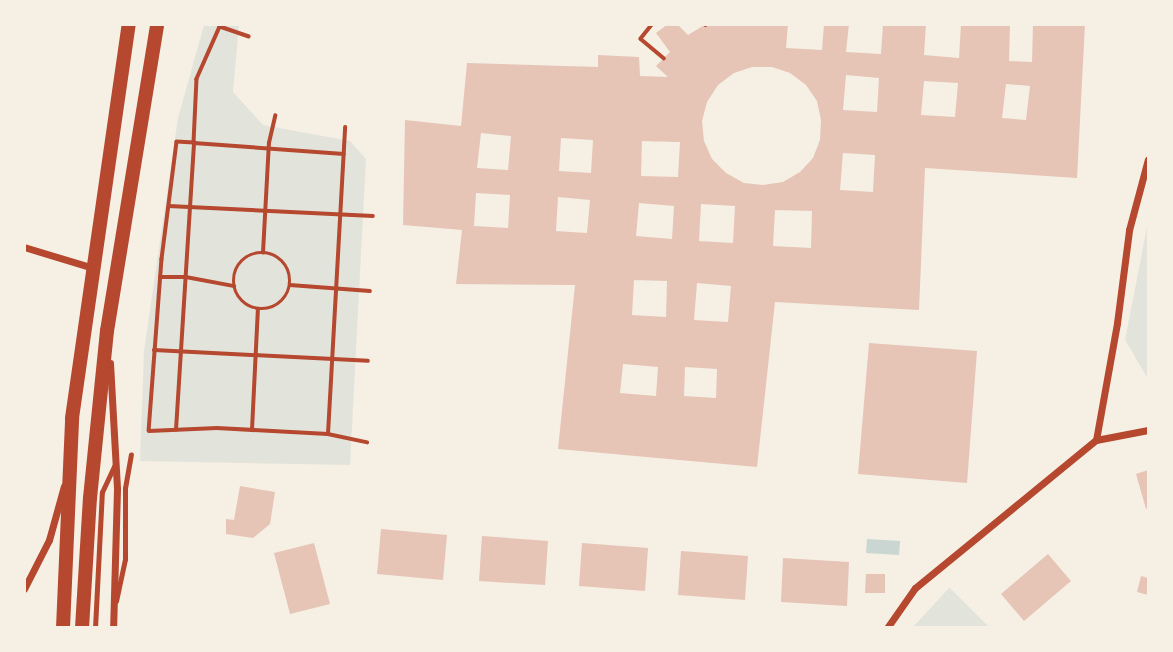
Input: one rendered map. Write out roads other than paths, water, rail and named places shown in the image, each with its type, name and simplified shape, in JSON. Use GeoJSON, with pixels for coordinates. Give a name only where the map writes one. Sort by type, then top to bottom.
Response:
{"type":"FeatureCollection","features":[{"type":"Feature","properties":{"kind":"main road"},"geometry":{"type":"LineString","coordinates":[[63,628],[72,418],[129,24]]}},
{"type":"Feature","properties":{"kind":"main road"},"geometry":{"type":"LineString","coordinates":[[82,628],[90,498],[107,331],[157,24]]}},
{"type":"Feature","properties":{"kind":"street"},"geometry":{"type":"LineString","coordinates":[[1096,440],[1117,323],[1129,230],[1149,159]]}},
{"type":"Feature","properties":{"kind":"street"},"geometry":{"type":"LineString","coordinates":[[24,247],[93,268]]}},
{"type":"Feature","properties":{"kind":"street"},"geometry":{"type":"LineString","coordinates":[[107,331],[117,558],[113,628]]}},
{"type":"Feature","properties":{"kind":"street"},"geometry":{"type":"LineString","coordinates":[[887,628],[915,588],[1096,440],[1149,430]]}},
{"type":"Feature","properties":{"kind":"street"},"geometry":{"type":"LineString","coordinates":[[24,589],[49,541],[68,473]]}},
{"type":"Feature","properties":{"kind":"lane"},"geometry":{"type":"LineString","coordinates":[[114,607],[125,559],[125,488],[131,455]]}},
{"type":"Feature","properties":{"kind":"lane"},"geometry":{"type":"LineString","coordinates":[[95,628],[102,492],[114,466]]}}]}
